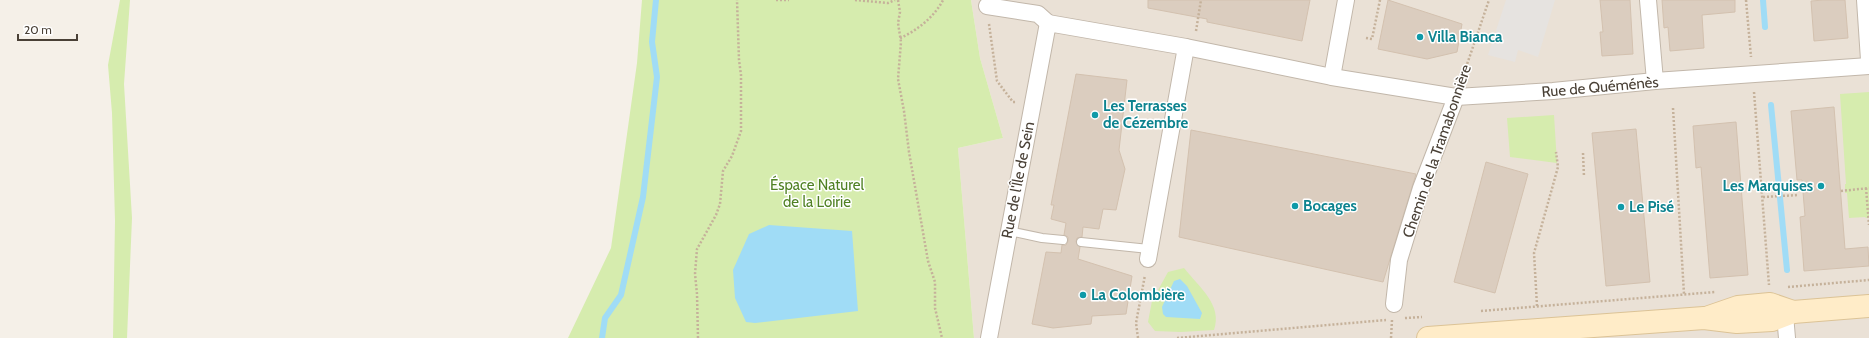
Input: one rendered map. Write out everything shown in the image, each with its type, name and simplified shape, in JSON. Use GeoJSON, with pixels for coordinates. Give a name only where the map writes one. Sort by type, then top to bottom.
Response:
{"type":"FeatureCollection","features":[{"type":"Feature","properties":{"kind":"main road"},"geometry":{"type":"LineString","coordinates":[[1428,338],[1704,318],[1738,307],[1770,304],[1789,313],[1869,306]]}},
{"type":"Feature","properties":{"kind":"street"},"geometry":{"type":"LineString","coordinates":[[987,6],[1038,14],[1048,23],[1186,47],[1332,77],[1346,0]]}},
{"type":"Feature","properties":{"kind":"street"},"geometry":{"type":"LineString","coordinates":[[1648,0],[1655,82]]}},
{"type":"Feature","properties":{"kind":"street"},"geometry":{"type":"LineString","coordinates":[[1865,0],[1869,60]]}},
{"type":"Feature","properties":{"kind":"street","name":"Rue de l'Île de Sein"},"geometry":{"type":"LineString","coordinates":[[989,338],[1048,23]]}},
{"type":"Feature","properties":{"kind":"street"},"geometry":{"type":"LineString","coordinates":[[1148,254],[1186,47]]}},
{"type":"Feature","properties":{"kind":"street","name":"Rue de Quéménès"},"geometry":{"type":"LineString","coordinates":[[1332,77],[1456,97],[1553,91],[1869,66]]}},
{"type":"Feature","properties":{"kind":"street","name":"Chemin de la Tramabonnière"},"geometry":{"type":"LineString","coordinates":[[1394,304],[1399,260],[1421,188],[1456,97]]}},
{"type":"Feature","properties":{"kind":"street"},"geometry":{"type":"LineString","coordinates":[[1787,338],[1789,313]]}},
{"type":"Feature","properties":{"kind":"lane"},"geometry":{"type":"LineString","coordinates":[[1009,231],[1042,238],[1063,240]]}},
{"type":"Feature","properties":{"kind":"lane"},"geometry":{"type":"LineString","coordinates":[[1081,242],[1148,254]]}},
{"type":"Feature","properties":{"kind":"path"},"geometry":{"type":"LineString","coordinates":[[698,338],[695,274],[697,249],[716,215],[720,204],[723,171],[732,156],[740,131],[741,75],[737,0]]}},
{"type":"Feature","properties":{"kind":"path"},"geometry":{"type":"LineString","coordinates":[[776,0],[789,0]]}},
{"type":"Feature","properties":{"kind":"path"},"geometry":{"type":"LineString","coordinates":[[855,0],[888,3],[895,0]]}},
{"type":"Feature","properties":{"kind":"path"},"geometry":{"type":"LineString","coordinates":[[898,0],[900,12],[898,23],[901,58],[898,79],[916,197],[928,261],[935,282],[935,308],[942,338]]}},
{"type":"Feature","properties":{"kind":"path"},"geometry":{"type":"LineString","coordinates":[[900,38],[912,33],[934,13],[943,0]]}},
{"type":"Feature","properties":{"kind":"path"},"geometry":{"type":"LineString","coordinates":[[1195,34],[1201,0]]}},
{"type":"Feature","properties":{"kind":"path"},"geometry":{"type":"LineString","coordinates":[[1366,38],[1372,38],[1380,0]]}},
{"type":"Feature","properties":{"kind":"path","name":"Chemin de la Tramabonnière"},"geometry":{"type":"LineString","coordinates":[[1456,97],[1489,0]]}},
{"type":"Feature","properties":{"kind":"path"},"geometry":{"type":"LineString","coordinates":[[1746,0],[1753,74]]}},
{"type":"Feature","properties":{"kind":"path"},"geometry":{"type":"LineString","coordinates":[[987,6],[997,81],[1013,102],[1033,105]]}},
{"type":"Feature","properties":{"kind":"path"},"geometry":{"type":"LineString","coordinates":[[1754,101],[1763,197],[1769,288]]}},
{"type":"Feature","properties":{"kind":"path"},"geometry":{"type":"LineString","coordinates":[[1673,108],[1684,294]]}},
{"type":"Feature","properties":{"kind":"path"},"geometry":{"type":"LineString","coordinates":[[1537,306],[1534,253],[1558,167],[1556,152]]}},
{"type":"Feature","properties":{"kind":"path"},"geometry":{"type":"LineString","coordinates":[[1583,152],[1584,176]]}},
{"type":"Feature","properties":{"kind":"path"},"geometry":{"type":"LineString","coordinates":[[1841,191],[1867,188],[1869,226]]}},
{"type":"Feature","properties":{"kind":"path"},"geometry":{"type":"LineString","coordinates":[[1763,197],[1798,194]]}},
{"type":"Feature","properties":{"kind":"path"},"geometry":{"type":"LineString","coordinates":[[1138,338],[1136,324],[1148,254]]}},
{"type":"Feature","properties":{"kind":"path"},"geometry":{"type":"LineString","coordinates":[[1784,287],[1869,280]]}},
{"type":"Feature","properties":{"kind":"path"},"geometry":{"type":"LineString","coordinates":[[1476,312],[1722,291]]}},
{"type":"Feature","properties":{"kind":"path"},"geometry":{"type":"LineString","coordinates":[[1177,338],[1422,317]]}},
{"type":"Feature","properties":{"kind":"shaded area"},"geometry":{"type":"Polygon","coordinates":[[[971,0],[1869,0],[1869,338],[974,338],[958,148],[1003,138],[980,58],[971,0]]]}},
{"type":"Feature","properties":{"kind":"shaded area"},"geometry":{"type":"Polygon","coordinates":[[[1506,0],[1555,0],[1538,57],[1518,50],[1515,62],[1488,55],[1506,0]]]}},
{"type":"Feature","properties":{"kind":"green space"},"geometry":{"type":"Polygon","coordinates":[[[120,0],[130,0],[124,84],[132,218],[127,338],[113,338],[115,221],[112,113],[108,65],[120,0]]]}},
{"type":"Feature","properties":{"kind":"green space","name":"Éspace Naturel de la Loirie"},"geometry":{"type":"Polygon","coordinates":[[[642,0],[971,0],[980,58],[1003,138],[958,148],[974,338],[568,338],[611,248],[637,63],[642,0]]]}},
{"type":"Feature","properties":{"kind":"green space"},"geometry":{"type":"Polygon","coordinates":[[[1869,92],[1869,218],[1849,218],[1847,193],[1845,193],[1846,184],[1840,94],[1869,92]]]}},
{"type":"Feature","properties":{"kind":"green space"},"geometry":{"type":"Polygon","coordinates":[[[1554,115],[1557,163],[1510,157],[1507,118],[1554,115]]]}},
{"type":"Feature","properties":{"kind":"green space"},"geometry":{"type":"Polygon","coordinates":[[[1184,268],[1202,289],[1212,304],[1216,321],[1214,330],[1181,332],[1155,331],[1148,322],[1152,301],[1168,272],[1184,268]]]}},
{"type":"Feature","properties":{"kind":"water"},"geometry":{"type":"Polygon","coordinates":[[[769,225],[852,231],[858,311],[755,323],[746,322],[735,298],[733,270],[749,234],[769,225]]]}},
{"type":"Feature","properties":{"kind":"water"},"geometry":{"type":"Polygon","coordinates":[[[1180,279],[1187,286],[1202,313],[1200,319],[1166,317],[1163,314],[1162,307],[1174,281],[1180,279]]]}},
{"type":"Feature","properties":{"kind":"building"},"geometry":{"type":"Polygon","coordinates":[[[1148,0],[1310,0],[1302,41],[1207,22],[1207,19],[1148,8],[1148,0]]]}},
{"type":"Feature","properties":{"kind":"building","name":"Villa Bianca"},"geometry":{"type":"Polygon","coordinates":[[[1388,0],[1462,24],[1457,52],[1427,59],[1378,49],[1388,0]]]}},
{"type":"Feature","properties":{"kind":"building"},"geometry":{"type":"Polygon","coordinates":[[[1600,0],[1630,0],[1633,54],[1602,56],[1600,32],[1603,32],[1600,0]]]}},
{"type":"Feature","properties":{"kind":"building"},"geometry":{"type":"Polygon","coordinates":[[[1662,0],[1735,0],[1735,12],[1702,15],[1704,48],[1670,51],[1668,27],[1664,28],[1662,0]]]}},
{"type":"Feature","properties":{"kind":"building"},"geometry":{"type":"Polygon","coordinates":[[[1845,0],[1848,38],[1814,41],[1811,1],[1845,0]]]}},
{"type":"Feature","properties":{"kind":"building"},"geometry":{"type":"Polygon","coordinates":[[[1076,74],[1127,80],[1119,150],[1125,169],[1116,210],[1103,209],[1099,229],[1083,227],[1082,237],[1077,238],[1076,242],[1080,247],[1078,259],[1132,276],[1126,314],[1092,316],[1091,324],[1053,328],[1032,324],[1046,252],[1061,253],[1062,245],[1066,245],[1068,241],[1068,237],[1064,235],[1066,223],[1051,219],[1054,205],[1051,205],[1076,74]]]}},
{"type":"Feature","properties":{"kind":"building","name":"Les Marquises"},"geometry":{"type":"Polygon","coordinates":[[[1834,107],[1845,249],[1868,247],[1869,266],[1804,271],[1800,217],[1805,216],[1802,180],[1797,180],[1791,111],[1834,107]]]}},
{"type":"Feature","properties":{"kind":"building","name":"Le Pisé"},"geometry":{"type":"Polygon","coordinates":[[[1736,122],[1748,275],[1710,278],[1701,167],[1696,168],[1693,126],[1736,122]]]}},
{"type":"Feature","properties":{"kind":"building","name":"Le Pisé"},"geometry":{"type":"Polygon","coordinates":[[[1636,129],[1650,282],[1606,286],[1592,133],[1636,129]]]}},
{"type":"Feature","properties":{"kind":"building","name":"Bocages"},"geometry":{"type":"Polygon","coordinates":[[[1191,130],[1416,174],[1383,282],[1179,237],[1191,130]]]}},
{"type":"Feature","properties":{"kind":"building"},"geometry":{"type":"Polygon","coordinates":[[[1486,162],[1528,174],[1495,293],[1454,282],[1486,162]]]}},
{"type":"Feature","properties":{"kind":"waterway"},"geometry":{"type":"LineString","coordinates":[[602,338],[605,318],[621,295],[643,197],[657,77],[652,42],[656,0]]}},
{"type":"Feature","properties":{"kind":"waterway"},"geometry":{"type":"LineString","coordinates":[[1763,0],[1765,27]]}},
{"type":"Feature","properties":{"kind":"waterway"},"geometry":{"type":"LineString","coordinates":[[1771,105],[1787,270]]}},
{"type":"Feature","properties":{"kind":"place","name":"Villa Bianca"},"geometry":{"type":"Point","coordinates":[1420,37]}},
{"type":"Feature","properties":{"kind":"place","name":"Les Terrasses de Cézembre"},"geometry":{"type":"Point","coordinates":[1095,115]}},
{"type":"Feature","properties":{"kind":"place","name":"Les Marquises"},"geometry":{"type":"Point","coordinates":[1821,186]}},
{"type":"Feature","properties":{"kind":"place","name":"Bocages"},"geometry":{"type":"Point","coordinates":[1295,206]}},
{"type":"Feature","properties":{"kind":"place","name":"Le Pisé"},"geometry":{"type":"Point","coordinates":[1621,207]}},
{"type":"Feature","properties":{"kind":"place","name":"La Colombière"},"geometry":{"type":"Point","coordinates":[1083,295]}}]}
